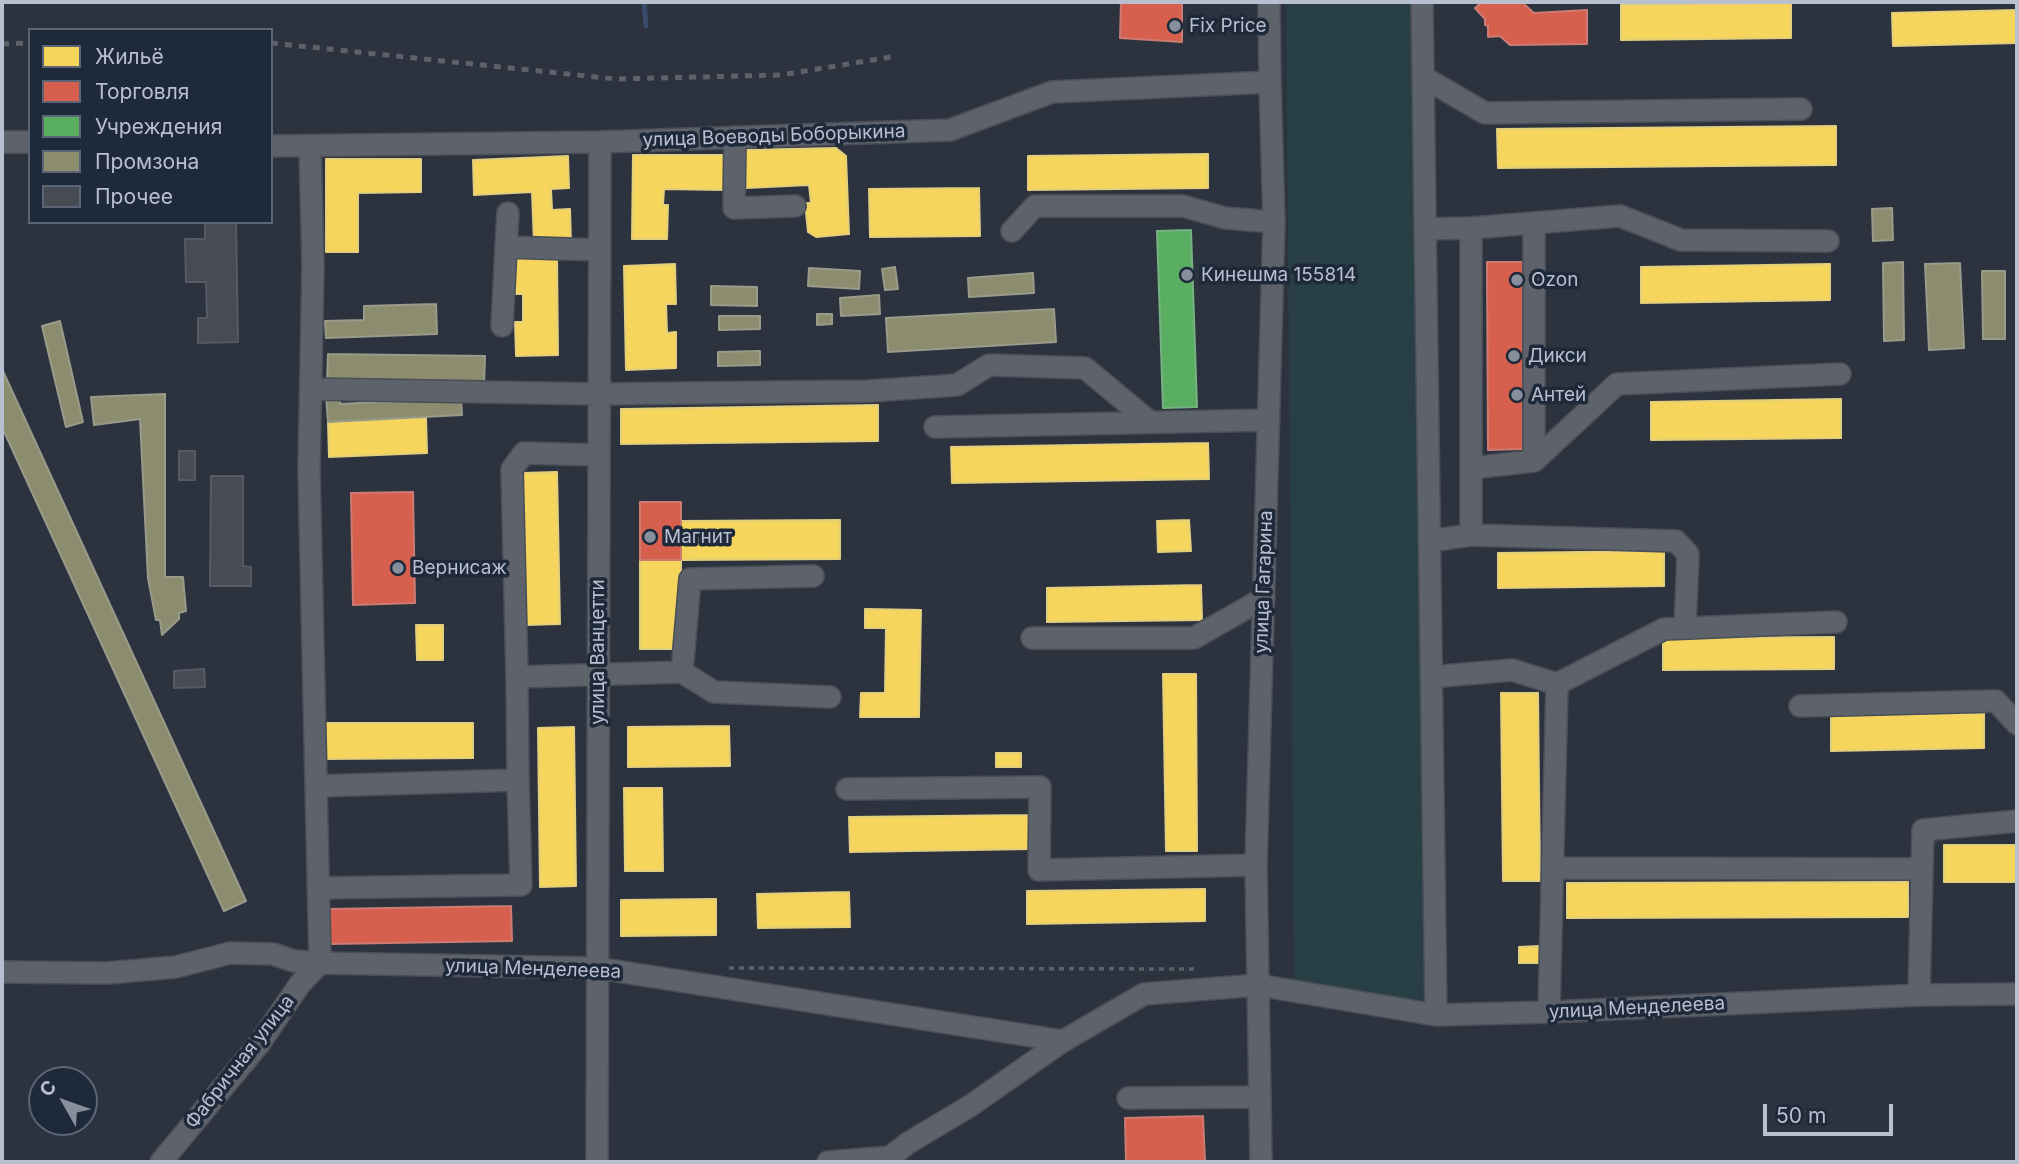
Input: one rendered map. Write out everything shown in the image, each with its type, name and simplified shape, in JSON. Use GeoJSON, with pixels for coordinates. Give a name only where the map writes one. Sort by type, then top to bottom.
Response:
{"type":"FeatureCollection","features":[{"type":"Feature","properties":{"kind":"street","name":"улица Гагарина"},"geometry":{"type":"LineString","coordinates":[[1261,1162],[1256,864],[1275,222],[1269,2]]}},
{"type":"Feature","properties":{"kind":"street"},"geometry":{"type":"LineString","coordinates":[[1422,2],[1436,1015]]}},
{"type":"Feature","properties":{"kind":"street"},"geometry":{"type":"LineString","coordinates":[[1423,77],[1485,113],[1801,109]]}},
{"type":"Feature","properties":{"kind":"street","name":"улица Воеводы Боборыкина"},"geometry":{"type":"LineString","coordinates":[[273,146],[600,142],[950,130],[1052,92],[1270,82]]}},
{"type":"Feature","properties":{"kind":"street"},"geometry":{"type":"LineString","coordinates":[[735,137],[734,208],[795,206]]}},
{"type":"Feature","properties":{"kind":"street"},"geometry":{"type":"LineString","coordinates":[[2,142],[28,142]]}},
{"type":"Feature","properties":{"kind":"street","name":"улица Ванцетти"},"geometry":{"type":"LineString","coordinates":[[597,1162],[600,142]]}},
{"type":"Feature","properties":{"kind":"street"},"geometry":{"type":"LineString","coordinates":[[310,147],[313,266],[309,469],[320,963]]}},
{"type":"Feature","properties":{"kind":"street"},"geometry":{"type":"LineString","coordinates":[[1012,231],[1035,206],[1183,206],[1224,218],[1275,222]]}},
{"type":"Feature","properties":{"kind":"street"},"geometry":{"type":"LineString","coordinates":[[502,326],[508,213]]}},
{"type":"Feature","properties":{"kind":"street"},"geometry":{"type":"LineString","coordinates":[[1425,229],[1620,216],[1681,240],[1828,241]]}},
{"type":"Feature","properties":{"kind":"street"},"geometry":{"type":"LineString","coordinates":[[1534,223],[1534,461]]}},
{"type":"Feature","properties":{"kind":"street"},"geometry":{"type":"LineString","coordinates":[[1471,228],[1471,536]]}},
{"type":"Feature","properties":{"kind":"street"},"geometry":{"type":"LineString","coordinates":[[506,247],[600,250]]}},
{"type":"Feature","properties":{"kind":"street"},"geometry":{"type":"LineString","coordinates":[[311,389],[599,394],[869,391],[957,385],[989,365],[1085,368],[1150,422]]}},
{"type":"Feature","properties":{"kind":"street"},"geometry":{"type":"LineString","coordinates":[[1472,467],[1534,461],[1618,384],[1840,374]]}},
{"type":"Feature","properties":{"kind":"street"},"geometry":{"type":"LineString","coordinates":[[935,427],[1269,420]]}},
{"type":"Feature","properties":{"kind":"street"},"geometry":{"type":"LineString","coordinates":[[318,888],[521,885],[512,469],[524,453],[599,456]]}},
{"type":"Feature","properties":{"kind":"street"},"geometry":{"type":"LineString","coordinates":[[1429,541],[1471,536],[1676,541],[1688,554],[1685,628]]}},
{"type":"Feature","properties":{"kind":"street"},"geometry":{"type":"LineString","coordinates":[[681,672],[690,579],[813,576]]}},
{"type":"Feature","properties":{"kind":"street"},"geometry":{"type":"LineString","coordinates":[[1032,638],[1194,638],[1264,598]]}},
{"type":"Feature","properties":{"kind":"street"},"geometry":{"type":"LineString","coordinates":[[1431,677],[1512,670],[1557,684],[1664,629],[1836,622]]}},
{"type":"Feature","properties":{"kind":"street"},"geometry":{"type":"LineString","coordinates":[[517,677],[681,672],[714,692],[830,697]]}},
{"type":"Feature","properties":{"kind":"street"},"geometry":{"type":"LineString","coordinates":[[1549,1012],[1557,684]]}},
{"type":"Feature","properties":{"kind":"street"},"geometry":{"type":"LineString","coordinates":[[1800,706],[1996,701],[2017,724]]}},
{"type":"Feature","properties":{"kind":"street"},"geometry":{"type":"LineString","coordinates":[[316,786],[518,780]]}},
{"type":"Feature","properties":{"kind":"street"},"geometry":{"type":"LineString","coordinates":[[847,789],[1040,787],[1039,870],[1256,864]]}},
{"type":"Feature","properties":{"kind":"street"},"geometry":{"type":"LineString","coordinates":[[1919,995],[1923,830],[2017,821]]}},
{"type":"Feature","properties":{"kind":"street"},"geometry":{"type":"LineString","coordinates":[[1553,868],[1922,869]]}},
{"type":"Feature","properties":{"kind":"street","name":"улица Менделеева"},"geometry":{"type":"LineString","coordinates":[[2,972],[107,973],[176,967],[230,953],[273,954],[294,961],[320,963],[597,968],[1063,1041]]}},
{"type":"Feature","properties":{"kind":"street","name":"Фабричная улица"},"geometry":{"type":"LineString","coordinates":[[161,1162],[259,1044],[300,984],[320,963]]}},
{"type":"Feature","properties":{"kind":"street","name":"улица Менделеева"},"geometry":{"type":"LineString","coordinates":[[887,1159],[908,1143],[970,1106],[1063,1041],[1144,994],[1258,985],[1436,1015],[2017,993]]}},
{"type":"Feature","properties":{"kind":"street"},"geometry":{"type":"LineString","coordinates":[[1128,1098],[1259,1097]]}},
{"type":"Feature","properties":{"kind":"street"},"geometry":{"type":"LineString","coordinates":[[828,1162],[887,1159]]}},
{"type":"Feature","properties":{"kind":"path"},"geometry":{"type":"LineString","coordinates":[[721,968],[1203,969]]}},
{"type":"Feature","properties":{"kind":"green space"},"geometry":{"type":"Polygon","coordinates":[[[1286,2],[1413,2],[1425,1001],[1294,983],[1286,2]]]}},
{"type":"Feature","properties":{"kind":"building: Жильё"},"geometry":{"type":"Polygon","coordinates":[[[1791,3],[1791,38],[1621,40],[1621,5],[1791,3]]]}},
{"type":"Feature","properties":{"kind":"building: Жильё"},"geometry":{"type":"Polygon","coordinates":[[[2017,10],[2017,43],[1893,46],[1892,13],[2017,10]]]}},
{"type":"Feature","properties":{"kind":"building: Жильё"},"geometry":{"type":"Polygon","coordinates":[[[1836,126],[1836,165],[1498,168],[1497,129],[1836,126]]]}},
{"type":"Feature","properties":{"kind":"building: Жильё"},"geometry":{"type":"Polygon","coordinates":[[[836,148],[846,156],[849,234],[816,237],[808,232],[805,203],[811,203],[809,185],[746,188],[744,150],[836,148]]]}},
{"type":"Feature","properties":{"kind":"building: Жильё"},"geometry":{"type":"Polygon","coordinates":[[[1208,154],[1208,188],[1028,190],[1028,156],[1208,154]]]}},
{"type":"Feature","properties":{"kind":"building: Жильё"},"geometry":{"type":"Polygon","coordinates":[[[633,155],[726,155],[725,190],[664,189],[663,205],[668,205],[667,239],[632,239],[633,155]]]}},
{"type":"Feature","properties":{"kind":"building: Жильё"},"geometry":{"type":"Polygon","coordinates":[[[568,156],[569,188],[551,189],[552,210],[570,209],[571,243],[534,244],[532,192],[474,195],[473,160],[568,156]]]}},
{"type":"Feature","properties":{"kind":"building: Жильё"},"geometry":{"type":"Polygon","coordinates":[[[326,159],[421,159],[421,192],[358,193],[358,252],[326,252],[326,159]]]}},
{"type":"Feature","properties":{"kind":"building: Жильё"},"geometry":{"type":"Polygon","coordinates":[[[979,188],[980,236],[870,237],[869,189],[979,188]]]}},
{"type":"Feature","properties":{"kind":"building: Жильё"},"geometry":{"type":"Polygon","coordinates":[[[515,257],[557,257],[558,355],[516,356],[515,322],[523,322],[523,294],[515,294],[515,257]]]}},
{"type":"Feature","properties":{"kind":"building: Жильё"},"geometry":{"type":"Polygon","coordinates":[[[675,264],[676,304],[666,304],[667,333],[676,332],[676,368],[626,370],[624,266],[675,264]]]}},
{"type":"Feature","properties":{"kind":"building: Жильё"},"geometry":{"type":"Polygon","coordinates":[[[1830,264],[1830,300],[1641,303],[1641,267],[1830,264]]]}},
{"type":"Feature","properties":{"kind":"building: Жильё"},"geometry":{"type":"Polygon","coordinates":[[[1841,399],[1841,438],[1651,440],[1651,402],[1841,399]]]}},
{"type":"Feature","properties":{"kind":"building: Жильё"},"geometry":{"type":"Polygon","coordinates":[[[878,405],[878,441],[621,444],[621,409],[878,405]]]}},
{"type":"Feature","properties":{"kind":"building: Жильё"},"geometry":{"type":"Polygon","coordinates":[[[426,417],[427,453],[329,457],[328,422],[426,417]]]}},
{"type":"Feature","properties":{"kind":"building: Жильё"},"geometry":{"type":"Polygon","coordinates":[[[1208,443],[1209,479],[952,483],[951,447],[1208,443]]]}},
{"type":"Feature","properties":{"kind":"building: Жильё"},"geometry":{"type":"Polygon","coordinates":[[[557,472],[560,624],[525,625],[522,473],[557,472]]]}},
{"type":"Feature","properties":{"kind":"building: Жильё"},"geometry":{"type":"Polygon","coordinates":[[[840,520],[840,559],[681,560],[681,521],[840,520]]]}},
{"type":"Feature","properties":{"kind":"building: Жильё"},"geometry":{"type":"Polygon","coordinates":[[[1189,520],[1191,551],[1158,552],[1157,521],[1189,520]]]}},
{"type":"Feature","properties":{"kind":"building: Жильё"},"geometry":{"type":"Polygon","coordinates":[[[1664,551],[1664,586],[1498,588],[1498,553],[1664,551]]]}},
{"type":"Feature","properties":{"kind":"building: Жильё"},"geometry":{"type":"Polygon","coordinates":[[[640,560],[681,560],[681,649],[640,649],[640,560]]]}},
{"type":"Feature","properties":{"kind":"building: Жильё"},"geometry":{"type":"Polygon","coordinates":[[[1201,585],[1202,620],[1047,622],[1047,588],[1201,585]]]}},
{"type":"Feature","properties":{"kind":"building: Жильё"},"geometry":{"type":"Polygon","coordinates":[[[865,609],[921,610],[919,717],[860,717],[861,693],[885,693],[886,628],[865,628],[865,609]]]}},
{"type":"Feature","properties":{"kind":"building: Жильё"},"geometry":{"type":"Polygon","coordinates":[[[416,625],[443,625],[443,660],[417,660],[416,625]]]}},
{"type":"Feature","properties":{"kind":"building: Жильё"},"geometry":{"type":"Polygon","coordinates":[[[1834,637],[1834,669],[1663,670],[1663,638],[1834,637]]]}},
{"type":"Feature","properties":{"kind":"building: Жильё"},"geometry":{"type":"Polygon","coordinates":[[[1163,674],[1196,674],[1197,851],[1166,851],[1163,674]]]}},
{"type":"Feature","properties":{"kind":"building: Жильё"},"geometry":{"type":"Polygon","coordinates":[[[1501,693],[1538,693],[1540,881],[1503,881],[1501,693]]]}},
{"type":"Feature","properties":{"kind":"building: Жильё"},"geometry":{"type":"Polygon","coordinates":[[[1984,713],[1984,748],[1831,751],[1831,715],[1984,713]]]}},
{"type":"Feature","properties":{"kind":"building: Жильё"},"geometry":{"type":"Polygon","coordinates":[[[321,723],[473,723],[473,758],[321,759],[321,723]]]}},
{"type":"Feature","properties":{"kind":"building: Жильё"},"geometry":{"type":"Polygon","coordinates":[[[729,726],[730,766],[628,767],[628,727],[729,726]]]}},
{"type":"Feature","properties":{"kind":"building: Жильё"},"geometry":{"type":"Polygon","coordinates":[[[574,727],[576,886],[540,887],[538,728],[574,727]]]}},
{"type":"Feature","properties":{"kind":"building: Жильё"},"geometry":{"type":"Polygon","coordinates":[[[996,753],[1021,753],[1021,767],[996,767],[996,753]]]}},
{"type":"Feature","properties":{"kind":"building: Жильё"},"geometry":{"type":"Polygon","coordinates":[[[624,788],[662,788],[663,871],[625,871],[624,788]]]}},
{"type":"Feature","properties":{"kind":"building: Жильё"},"geometry":{"type":"Polygon","coordinates":[[[1030,815],[1031,849],[850,852],[849,817],[1030,815]]]}},
{"type":"Feature","properties":{"kind":"building: Жильё"},"geometry":{"type":"Polygon","coordinates":[[[1944,845],[2017,845],[2017,882],[1944,882],[1944,845]]]}},
{"type":"Feature","properties":{"kind":"building: Жильё"},"geometry":{"type":"Polygon","coordinates":[[[1908,882],[1908,917],[1567,918],[1567,883],[1908,882]]]}},
{"type":"Feature","properties":{"kind":"building: Жильё"},"geometry":{"type":"Polygon","coordinates":[[[1205,889],[1205,921],[1027,924],[1027,891],[1205,889]]]}},
{"type":"Feature","properties":{"kind":"building: Жильё"},"geometry":{"type":"Polygon","coordinates":[[[849,892],[850,927],[758,928],[757,894],[849,892]]]}},
{"type":"Feature","properties":{"kind":"building: Жильё"},"geometry":{"type":"Polygon","coordinates":[[[716,899],[716,935],[621,936],[621,900],[716,899]]]}},
{"type":"Feature","properties":{"kind":"building: Жильё"},"geometry":{"type":"Polygon","coordinates":[[[1539,946],[1539,963],[1519,963],[1519,947],[1539,946]]]}},
{"type":"Feature","properties":{"kind":"building: Торговля"},"geometry":{"type":"Polygon","coordinates":[[[1121,2],[1182,2],[1182,42],[1120,38],[1121,2]]]}},
{"type":"Feature","properties":{"kind":"building: Торговля"},"geometry":{"type":"Polygon","coordinates":[[[1482,2],[1525,2],[1534,13],[1587,10],[1587,44],[1510,45],[1500,36],[1488,37],[1485,19],[1475,8],[1482,2]]]}},
{"type":"Feature","properties":{"kind":"building: Торговля"},"geometry":{"type":"Polygon","coordinates":[[[1487,262],[1523,262],[1524,449],[1488,450],[1487,262]]]}},
{"type":"Feature","properties":{"kind":"building: Торговля"},"geometry":{"type":"Polygon","coordinates":[[[413,492],[415,603],[353,605],[351,493],[413,492]]]}},
{"type":"Feature","properties":{"kind":"building: Торговля"},"geometry":{"type":"Polygon","coordinates":[[[640,502],[681,502],[681,560],[640,560],[640,502]]]}},
{"type":"Feature","properties":{"kind":"building: Торговля"},"geometry":{"type":"Polygon","coordinates":[[[511,906],[512,941],[329,944],[329,909],[511,906]]]}},
{"type":"Feature","properties":{"kind":"building: Торговля"},"geometry":{"type":"Polygon","coordinates":[[[1203,1116],[1205,1162],[1126,1162],[1125,1118],[1203,1116]]]}},
{"type":"Feature","properties":{"kind":"building: Учреждения"},"geometry":{"type":"Polygon","coordinates":[[[1191,230],[1197,407],[1163,408],[1157,231],[1191,230]]]}},
{"type":"Feature","properties":{"kind":"building: Промзона"},"geometry":{"type":"Polygon","coordinates":[[[1892,208],[1893,240],[1873,241],[1872,209],[1892,208]]]}},
{"type":"Feature","properties":{"kind":"building: Промзона"},"geometry":{"type":"Polygon","coordinates":[[[1903,262],[1904,340],[1884,341],[1883,263],[1903,262]]]}},
{"type":"Feature","properties":{"kind":"building: Промзона"},"geometry":{"type":"Polygon","coordinates":[[[1960,263],[1964,348],[1929,350],[1925,264],[1960,263]]]}},
{"type":"Feature","properties":{"kind":"building: Промзона"},"geometry":{"type":"Polygon","coordinates":[[[895,267],[898,289],[885,290],[882,269],[895,267]]]}},
{"type":"Feature","properties":{"kind":"building: Промзона"},"geometry":{"type":"Polygon","coordinates":[[[809,268],[860,271],[859,289],[808,286],[809,268]]]}},
{"type":"Feature","properties":{"kind":"building: Промзона"},"geometry":{"type":"Polygon","coordinates":[[[1982,271],[2005,271],[2005,339],[1983,339],[1982,271]]]}},
{"type":"Feature","properties":{"kind":"building: Промзона"},"geometry":{"type":"Polygon","coordinates":[[[1033,273],[1034,293],[969,297],[968,278],[1033,273]]]}},
{"type":"Feature","properties":{"kind":"building: Промзона"},"geometry":{"type":"Polygon","coordinates":[[[711,286],[757,287],[757,306],[711,305],[711,286]]]}},
{"type":"Feature","properties":{"kind":"building: Промзона"},"geometry":{"type":"Polygon","coordinates":[[[879,295],[880,314],[841,316],[840,298],[879,295]]]}},
{"type":"Feature","properties":{"kind":"building: Промзона"},"geometry":{"type":"Polygon","coordinates":[[[436,304],[437,334],[326,338],[325,321],[364,320],[364,306],[436,304]]]}},
{"type":"Feature","properties":{"kind":"building: Промзона"},"geometry":{"type":"Polygon","coordinates":[[[1054,309],[1056,342],[888,352],[886,318],[1054,309]]]}},
{"type":"Feature","properties":{"kind":"building: Промзона"},"geometry":{"type":"Polygon","coordinates":[[[817,314],[832,314],[832,324],[817,325],[817,314]]]}},
{"type":"Feature","properties":{"kind":"building: Промзона"},"geometry":{"type":"Polygon","coordinates":[[[719,316],[760,316],[760,329],[719,330],[719,316]]]}},
{"type":"Feature","properties":{"kind":"building: Промзона"},"geometry":{"type":"Polygon","coordinates":[[[60,321],[83,422],[66,427],[42,326],[60,321]]]}},
{"type":"Feature","properties":{"kind":"building: Промзона"},"geometry":{"type":"Polygon","coordinates":[[[760,351],[760,365],[718,366],[718,352],[760,351]]]}},
{"type":"Feature","properties":{"kind":"building: Промзона"},"geometry":{"type":"Polygon","coordinates":[[[328,354],[485,356],[484,385],[327,382],[328,354]]]}},
{"type":"Feature","properties":{"kind":"building: Промзона"},"geometry":{"type":"Polygon","coordinates":[[[2,369],[246,901],[224,911],[2,427],[2,369]]]}},
{"type":"Feature","properties":{"kind":"building: Промзона"},"geometry":{"type":"Polygon","coordinates":[[[165,394],[165,577],[183,577],[186,611],[179,613],[179,619],[162,635],[160,620],[156,620],[148,578],[140,419],[94,425],[91,397],[165,394]]]}},
{"type":"Feature","properties":{"kind":"building: Промзона"},"geometry":{"type":"Polygon","coordinates":[[[326,395],[340,395],[340,404],[461,398],[462,415],[328,422],[326,395]]]}},
{"type":"Feature","properties":{"kind":"building: Прочее"},"geometry":{"type":"Polygon","coordinates":[[[205,224],[236,224],[238,342],[198,343],[198,318],[207,318],[206,282],[186,282],[185,239],[205,239],[205,224]]]}},
{"type":"Feature","properties":{"kind":"building: Прочее"},"geometry":{"type":"Polygon","coordinates":[[[179,451],[195,451],[195,480],[179,480],[179,451]]]}},
{"type":"Feature","properties":{"kind":"building: Прочее"},"geometry":{"type":"Polygon","coordinates":[[[211,476],[243,476],[243,566],[251,567],[251,586],[210,586],[211,476]]]}},
{"type":"Feature","properties":{"kind":"building: Прочее"},"geometry":{"type":"Polygon","coordinates":[[[204,669],[205,687],[174,688],[174,671],[204,669]]]}},
{"type":"Feature","properties":{"kind":"waterway"},"geometry":{"type":"LineString","coordinates":[[644,2],[646,26]]}},
{"type":"Feature","properties":{"kind":"railway"},"geometry":{"type":"LineString","coordinates":[[2,44],[28,43]]}},
{"type":"Feature","properties":{"kind":"railway"},"geometry":{"type":"LineString","coordinates":[[273,43],[616,79],[781,75],[891,57]]}},
{"type":"Feature","properties":{"kind":"place","name":"Fix Price"},"geometry":{"type":"Point","coordinates":[1175,26]}},
{"type":"Feature","properties":{"kind":"place","name":"Кинешма 155814"},"geometry":{"type":"Point","coordinates":[1187,275]}},
{"type":"Feature","properties":{"kind":"place","name":"Ozon"},"geometry":{"type":"Point","coordinates":[1517,280]}},
{"type":"Feature","properties":{"kind":"place","name":"Дикси"},"geometry":{"type":"Point","coordinates":[1514,356]}},
{"type":"Feature","properties":{"kind":"place","name":"Антей"},"geometry":{"type":"Point","coordinates":[1517,395]}},
{"type":"Feature","properties":{"kind":"place","name":"Магнит"},"geometry":{"type":"Point","coordinates":[650,537]}},
{"type":"Feature","properties":{"kind":"place","name":"Вернисаж"},"geometry":{"type":"Point","coordinates":[398,568]}}]}
